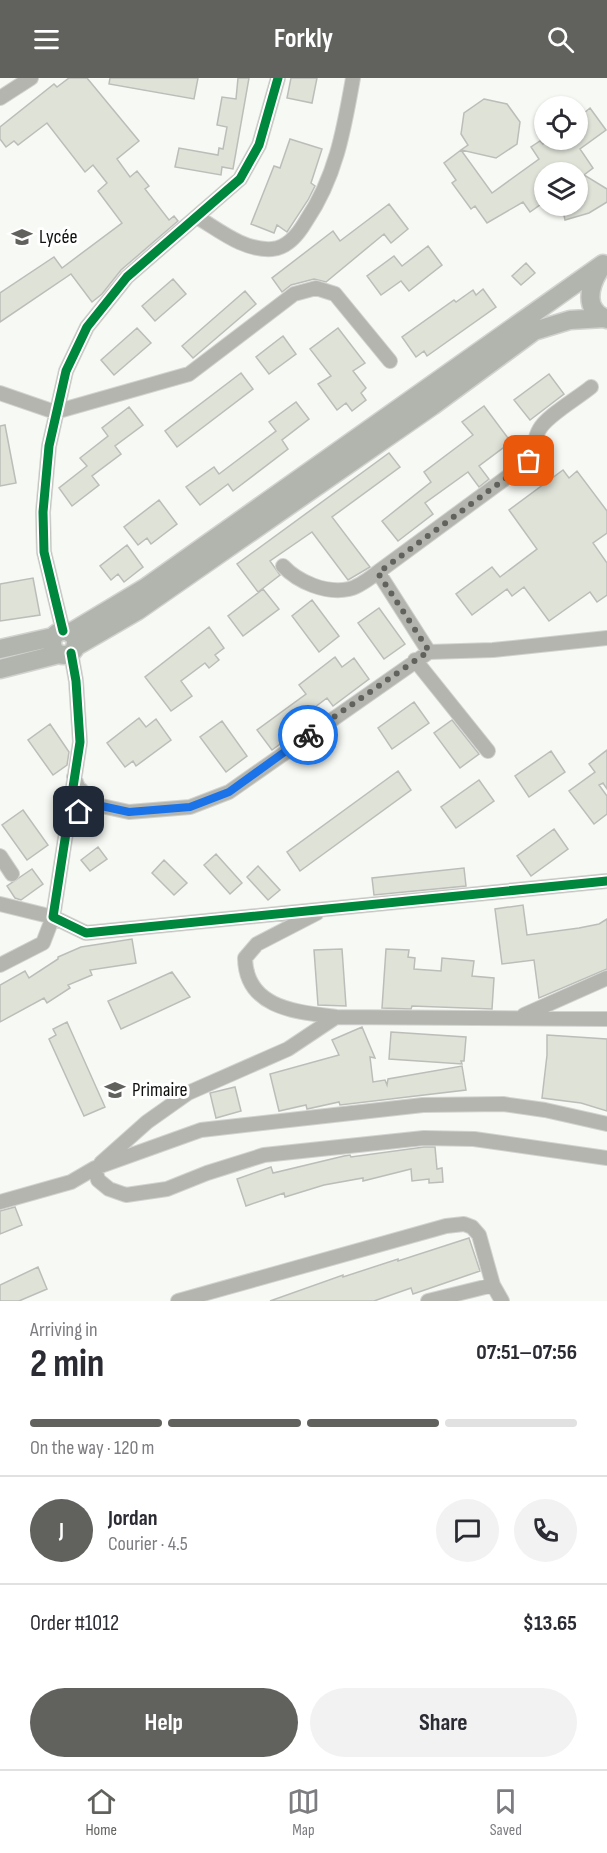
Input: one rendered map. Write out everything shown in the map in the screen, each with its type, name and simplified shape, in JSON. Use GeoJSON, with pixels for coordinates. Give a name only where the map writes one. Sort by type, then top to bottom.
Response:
{"type":"FeatureCollection","features":[{"type":"Feature","properties":{"kind":"main road"},"geometry":{"type":"LineString","coordinates":[[605,263],[589,291],[590,303],[605,319]]}},
{"type":"Feature","properties":{"kind":"main road"},"geometry":{"type":"LineString","coordinates":[[0,650],[65,643],[605,263]]}},
{"type":"Feature","properties":{"kind":"main road"},"geometry":{"type":"LineString","coordinates":[[0,669],[137,611],[432,406],[534,331],[570,320],[605,319]]}},
{"type":"Feature","properties":{"kind":"street"},"geometry":{"type":"LineString","coordinates":[[0,965],[43,943],[54,917],[80,742],[76,681],[44,552],[45,480],[55,412],[66,371],[87,327],[127,277],[240,179],[260,146],[278,78]]}},
{"type":"Feature","properties":{"kind":"street"},"geometry":{"type":"LineString","coordinates":[[197,217],[242,244],[272,249],[287,243],[299,232],[319,203],[334,170],[353,78]]}},
{"type":"Feature","properties":{"kind":"street"},"geometry":{"type":"LineString","coordinates":[[0,98],[27,79]]}},
{"type":"Feature","properties":{"kind":"street"},"geometry":{"type":"LineString","coordinates":[[0,393],[55,412],[189,374],[294,294],[316,288],[335,294],[390,361]]}},
{"type":"Feature","properties":{"kind":"street"},"geometry":{"type":"LineString","coordinates":[[283,566],[294,578],[333,590],[350,589],[378,573],[529,461],[534,453],[535,439],[540,427],[591,387]]}},
{"type":"Feature","properties":{"kind":"street"},"geometry":{"type":"LineString","coordinates":[[378,573],[429,651]]}},
{"type":"Feature","properties":{"kind":"street"},"geometry":{"type":"LineString","coordinates":[[74,777],[78,787],[97,805],[129,812],[190,807],[229,792],[429,651],[493,650],[607,638]]}},
{"type":"Feature","properties":{"kind":"street"},"geometry":{"type":"LineString","coordinates":[[415,660],[488,751]]}},
{"type":"Feature","properties":{"kind":"street"},"geometry":{"type":"LineString","coordinates":[[68,819],[97,805]]}},
{"type":"Feature","properties":{"kind":"street"},"geometry":{"type":"LineString","coordinates":[[0,856],[12,874]]}},
{"type":"Feature","properties":{"kind":"street"},"geometry":{"type":"LineString","coordinates":[[0,904],[54,917],[86,933],[607,881]]}},
{"type":"Feature","properties":{"kind":"street"},"geometry":{"type":"LineString","coordinates":[[326,909],[257,944],[245,958],[245,973],[259,992],[282,1009],[336,1017],[607,1019]]}},
{"type":"Feature","properties":{"kind":"street"},"geometry":{"type":"LineString","coordinates":[[520,1017],[607,978]]}},
{"type":"Feature","properties":{"kind":"street"},"geometry":{"type":"LineString","coordinates":[[95,1168],[147,1122],[188,1093],[288,1049],[336,1017]]}},
{"type":"Feature","properties":{"kind":"street"},"geometry":{"type":"LineString","coordinates":[[0,1202],[70,1182],[95,1168],[201,1130],[423,1105],[503,1104],[545,1110],[607,1124]]}},
{"type":"Feature","properties":{"kind":"street"},"geometry":{"type":"LineString","coordinates":[[95,1168],[98,1180],[109,1189],[126,1195],[167,1189],[264,1155],[424,1138],[474,1139],[607,1158]]}},
{"type":"Feature","properties":{"kind":"street"},"geometry":{"type":"LineString","coordinates":[[178,1301],[446,1226],[464,1224],[472,1227],[479,1236],[493,1286],[502,1301]]}},
{"type":"Feature","properties":{"kind":"street"},"geometry":{"type":"LineString","coordinates":[[428,1301],[493,1286]]}},
{"type":"Feature","properties":{"kind":"building"},"geometry":{"type":"Polygon","coordinates":[[[69,78],[87,78],[139,141],[117,159],[130,177],[137,171],[149,186],[145,189],[169,220],[174,216],[178,221],[121,270],[102,294],[92,302],[71,274],[0,322],[0,293],[54,257],[62,268],[122,223],[98,191],[107,183],[93,165],[85,172],[47,123],[18,145],[14,141],[6,147],[0,139],[0,127],[54,84],[57,87],[69,78]]]}},
{"type":"Feature","properties":{"kind":"building"},"geometry":{"type":"Polygon","coordinates":[[[110,78],[198,78],[194,99],[109,84],[110,78]]]}},
{"type":"Feature","properties":{"kind":"building"},"geometry":{"type":"Polygon","coordinates":[[[238,78],[249,78],[233,169],[222,167],[221,175],[175,167],[179,148],[218,155],[219,148],[223,149],[227,127],[217,125],[222,97],[236,99],[238,78]]]}},
{"type":"Feature","properties":{"kind":"building"},"geometry":{"type":"Polygon","coordinates":[[[291,78],[317,78],[312,103],[287,98],[291,78]]]}},
{"type":"Feature","properties":{"kind":"building"},"geometry":{"type":"Polygon","coordinates":[[[484,99],[507,104],[520,122],[517,144],[496,158],[461,150],[468,145],[461,134],[464,113],[484,99]]]}},
{"type":"Feature","properties":{"kind":"building"},"geometry":{"type":"Polygon","coordinates":[[[590,108],[606,130],[588,143],[588,110],[590,108]]]}},
{"type":"Feature","properties":{"kind":"building"},"geometry":{"type":"Polygon","coordinates":[[[290,139],[322,149],[311,183],[315,186],[308,200],[287,232],[277,225],[274,233],[251,224],[274,166],[280,168],[290,139]]]}},
{"type":"Feature","properties":{"kind":"building"},"geometry":{"type":"Polygon","coordinates":[[[534,145],[534,150],[581,150],[593,168],[588,172],[588,162],[535,162],[539,159],[531,147],[534,145]]]}},
{"type":"Feature","properties":{"kind":"building"},"geometry":{"type":"Polygon","coordinates":[[[461,150],[492,193],[534,163],[534,209],[530,212],[523,202],[487,223],[475,206],[471,209],[452,183],[456,180],[444,163],[461,150]]]}},
{"type":"Feature","properties":{"kind":"building"},"geometry":{"type":"Polygon","coordinates":[[[588,177],[607,189],[607,202],[589,213],[588,177]]]}},
{"type":"Feature","properties":{"kind":"building"},"geometry":{"type":"Polygon","coordinates":[[[389,204],[408,229],[391,243],[384,234],[326,282],[314,279],[291,285],[282,292],[272,278],[333,231],[340,241],[389,204]]]}},
{"type":"Feature","properties":{"kind":"building"},"geometry":{"type":"Polygon","coordinates":[[[564,216],[579,216],[565,220],[564,216]]]}},
{"type":"Feature","properties":{"kind":"building"},"geometry":{"type":"Polygon","coordinates":[[[428,246],[442,265],[409,291],[401,281],[381,295],[367,276],[394,256],[402,266],[428,246]]]}},
{"type":"Feature","properties":{"kind":"building"},"geometry":{"type":"Polygon","coordinates":[[[526,263],[535,273],[521,285],[512,276],[526,263]]]}},
{"type":"Feature","properties":{"kind":"building"},"geometry":{"type":"Polygon","coordinates":[[[173,279],[186,294],[155,321],[142,306],[173,279]]]}},
{"type":"Feature","properties":{"kind":"building"},"geometry":{"type":"Polygon","coordinates":[[[483,289],[496,307],[427,356],[424,351],[416,357],[402,337],[454,300],[456,302],[473,290],[476,295],[483,289]]]}},
{"type":"Feature","properties":{"kind":"building"},"geometry":{"type":"Polygon","coordinates":[[[245,291],[256,304],[193,358],[182,346],[245,291]]]}},
{"type":"Feature","properties":{"kind":"building"},"geometry":{"type":"Polygon","coordinates":[[[137,328],[151,343],[114,375],[101,360],[137,328]]]}},
{"type":"Feature","properties":{"kind":"building"},"geometry":{"type":"Polygon","coordinates":[[[338,328],[365,363],[353,371],[366,388],[361,393],[366,400],[352,411],[346,403],[337,410],[318,384],[331,376],[310,349],[338,328]]]}},
{"type":"Feature","properties":{"kind":"building"},"geometry":{"type":"Polygon","coordinates":[[[283,336],[296,354],[269,374],[256,357],[283,336]]]}},
{"type":"Feature","properties":{"kind":"building"},"geometry":{"type":"Polygon","coordinates":[[[241,373],[253,389],[177,447],[165,431],[241,373]]]}},
{"type":"Feature","properties":{"kind":"building"},"geometry":{"type":"Polygon","coordinates":[[[549,374],[564,394],[530,420],[514,400],[549,374]]]}},
{"type":"Feature","properties":{"kind":"building"},"geometry":{"type":"Polygon","coordinates":[[[296,402],[309,419],[282,440],[288,449],[233,491],[228,484],[200,505],[186,487],[214,467],[219,474],[276,431],[269,422],[296,402]]]}},
{"type":"Feature","properties":{"kind":"building"},"geometry":{"type":"Polygon","coordinates":[[[484,406],[511,442],[479,466],[489,479],[479,487],[468,472],[425,503],[433,514],[398,541],[382,521],[431,482],[424,472],[473,435],[462,422],[484,406]]]}},
{"type":"Feature","properties":{"kind":"building"},"geometry":{"type":"Polygon","coordinates":[[[129,407],[143,425],[115,446],[121,454],[92,476],[99,485],[72,506],[59,488],[87,466],[80,458],[108,436],[102,428],[129,407]]]}},
{"type":"Feature","properties":{"kind":"building"},"geometry":{"type":"Polygon","coordinates":[[[5,425],[16,483],[0,486],[0,426],[5,425]]]}},
{"type":"Feature","properties":{"kind":"building"},"geometry":{"type":"Polygon","coordinates":[[[389,453],[400,467],[332,517],[370,567],[348,580],[312,532],[270,561],[280,575],[258,592],[237,564],[389,453]]]}},
{"type":"Feature","properties":{"kind":"building"},"geometry":{"type":"Polygon","coordinates":[[[563,470],[569,478],[577,471],[607,511],[607,533],[593,543],[607,563],[607,595],[597,602],[590,592],[549,621],[524,587],[512,596],[507,589],[472,615],[456,594],[492,567],[500,577],[537,549],[509,510],[563,470]]]}},
{"type":"Feature","properties":{"kind":"building"},"geometry":{"type":"Polygon","coordinates":[[[159,500],[177,524],[151,544],[147,538],[138,545],[124,527],[159,500]]]}},
{"type":"Feature","properties":{"kind":"building"},"geometry":{"type":"Polygon","coordinates":[[[127,545],[143,567],[124,582],[118,574],[111,580],[100,566],[127,545]]]}},
{"type":"Feature","properties":{"kind":"building"},"geometry":{"type":"Polygon","coordinates":[[[33,578],[40,615],[0,621],[0,584],[33,578]]]}},
{"type":"Feature","properties":{"kind":"building"},"geometry":{"type":"Polygon","coordinates":[[[263,589],[279,609],[243,636],[228,616],[263,589]]]}},
{"type":"Feature","properties":{"kind":"building"},"geometry":{"type":"Polygon","coordinates":[[[312,600],[339,636],[319,652],[292,616],[312,600]]]}},
{"type":"Feature","properties":{"kind":"building"},"geometry":{"type":"Polygon","coordinates":[[[379,608],[405,644],[384,659],[358,623],[379,608]]]}},
{"type":"Feature","properties":{"kind":"building"},"geometry":{"type":"Polygon","coordinates":[[[209,627],[224,648],[215,655],[219,660],[209,668],[205,663],[181,681],[192,696],[171,711],[145,677],[209,627]]]}},
{"type":"Feature","properties":{"kind":"building"},"geometry":{"type":"Polygon","coordinates":[[[335,657],[342,667],[354,658],[369,679],[333,706],[327,698],[302,717],[307,724],[272,750],[257,730],[306,694],[299,685],[335,657]]]}},
{"type":"Feature","properties":{"kind":"building"},"geometry":{"type":"Polygon","coordinates":[[[414,702],[429,723],[392,749],[378,728],[414,702]]]}},
{"type":"Feature","properties":{"kind":"building"},"geometry":{"type":"Polygon","coordinates":[[[139,718],[146,727],[156,719],[171,740],[136,766],[133,761],[125,767],[107,743],[139,718]]]}},
{"type":"Feature","properties":{"kind":"building"},"geometry":{"type":"Polygon","coordinates":[[[452,720],[479,754],[460,768],[434,733],[452,720]]]}},
{"type":"Feature","properties":{"kind":"building"},"geometry":{"type":"Polygon","coordinates":[[[222,721],[247,756],[226,772],[200,737],[222,721]]]}},
{"type":"Feature","properties":{"kind":"building"},"geometry":{"type":"Polygon","coordinates":[[[50,724],[69,752],[67,765],[53,775],[28,740],[50,724]]]}},
{"type":"Feature","properties":{"kind":"building"},"geometry":{"type":"Polygon","coordinates":[[[607,750],[607,789],[603,783],[599,785],[607,796],[607,814],[594,824],[569,791],[595,772],[589,764],[607,750]]]}},
{"type":"Feature","properties":{"kind":"building"},"geometry":{"type":"Polygon","coordinates":[[[551,751],[565,772],[529,797],[515,776],[551,751]]]}},
{"type":"Feature","properties":{"kind":"building"},"geometry":{"type":"Polygon","coordinates":[[[398,771],[411,790],[300,871],[287,852],[398,771]]]}},
{"type":"Feature","properties":{"kind":"building"},"geometry":{"type":"Polygon","coordinates":[[[479,780],[494,801],[456,828],[441,807],[479,780]]]}},
{"type":"Feature","properties":{"kind":"building"},"geometry":{"type":"Polygon","coordinates":[[[23,810],[48,845],[27,860],[2,825],[23,810]]]}},
{"type":"Feature","properties":{"kind":"building"},"geometry":{"type":"Polygon","coordinates":[[[554,829],[568,849],[531,876],[517,856],[554,829]]]}},
{"type":"Feature","properties":{"kind":"building"},"geometry":{"type":"Polygon","coordinates":[[[98,847],[107,859],[90,871],[81,860],[98,847]]]}},
{"type":"Feature","properties":{"kind":"building"},"geometry":{"type":"Polygon","coordinates":[[[216,854],[242,883],[230,894],[204,865],[216,854]]]}},
{"type":"Feature","properties":{"kind":"building"},"geometry":{"type":"Polygon","coordinates":[[[164,860],[187,883],[174,895],[152,873],[164,860]]]}},
{"type":"Feature","properties":{"kind":"building"},"geometry":{"type":"Polygon","coordinates":[[[258,866],[280,890],[268,900],[247,877],[258,866]]]}},
{"type":"Feature","properties":{"kind":"building"},"geometry":{"type":"Polygon","coordinates":[[[464,868],[466,886],[374,895],[372,878],[464,868]]]}},
{"type":"Feature","properties":{"kind":"building"},"geometry":{"type":"Polygon","coordinates":[[[32,869],[43,884],[21,900],[15,898],[7,886],[32,869]]]}},
{"type":"Feature","properties":{"kind":"building"},"geometry":{"type":"Polygon","coordinates":[[[523,905],[527,935],[599,924],[607,919],[607,969],[539,998],[534,960],[502,964],[495,909],[523,905]]]}},
{"type":"Feature","properties":{"kind":"building"},"geometry":{"type":"Polygon","coordinates":[[[132,939],[136,963],[90,970],[92,975],[68,985],[70,988],[47,1003],[44,998],[0,1022],[0,985],[25,971],[29,978],[58,957],[81,947],[132,939]]]}},
{"type":"Feature","properties":{"kind":"building"},"geometry":{"type":"Polygon","coordinates":[[[342,949],[346,1006],[318,1005],[314,950],[342,949]]]}},
{"type":"Feature","properties":{"kind":"building"},"geometry":{"type":"Polygon","coordinates":[[[386,949],[409,950],[408,957],[415,958],[414,969],[441,971],[442,958],[474,961],[472,976],[494,978],[492,1009],[412,1006],[411,1009],[382,1008],[386,949]]]}},
{"type":"Feature","properties":{"kind":"building"},"geometry":{"type":"Polygon","coordinates":[[[172,972],[190,997],[121,1029],[108,1001],[172,972]]]}},
{"type":"Feature","properties":{"kind":"building"},"geometry":{"type":"Polygon","coordinates":[[[67,1022],[105,1107],[84,1116],[49,1039],[56,1035],[53,1029],[67,1022]]]}},
{"type":"Feature","properties":{"kind":"building"},"geometry":{"type":"Polygon","coordinates":[[[362,1027],[375,1058],[370,1057],[373,1082],[385,1080],[387,1085],[388,1079],[462,1066],[466,1090],[340,1105],[339,1102],[307,1109],[306,1105],[279,1111],[270,1074],[339,1055],[332,1040],[362,1027]]]}},
{"type":"Feature","properties":{"kind":"building"},"geometry":{"type":"Polygon","coordinates":[[[391,1032],[466,1037],[464,1061],[461,1061],[462,1064],[389,1059],[391,1032]]]}},
{"type":"Feature","properties":{"kind":"building"},"geometry":{"type":"Polygon","coordinates":[[[547,1035],[607,1039],[607,1111],[581,1103],[542,1098],[547,1035]]]}},
{"type":"Feature","properties":{"kind":"building"},"geometry":{"type":"Polygon","coordinates":[[[235,1087],[241,1111],[216,1118],[210,1093],[235,1087]]]}},
{"type":"Feature","properties":{"kind":"building"},"geometry":{"type":"Polygon","coordinates":[[[435,1147],[437,1169],[442,1168],[443,1182],[429,1183],[429,1179],[412,1181],[411,1169],[363,1181],[363,1178],[324,1185],[285,1197],[284,1193],[246,1206],[237,1179],[271,1167],[273,1173],[344,1156],[435,1147]]]}},
{"type":"Feature","properties":{"kind":"building"},"geometry":{"type":"Polygon","coordinates":[[[15,1207],[22,1225],[0,1234],[0,1211],[15,1207]]]}},
{"type":"Feature","properties":{"kind":"building"},"geometry":{"type":"Polygon","coordinates":[[[469,1238],[480,1271],[413,1294],[411,1288],[374,1301],[270,1301],[343,1275],[343,1277],[398,1259],[398,1261],[469,1238]]]}},
{"type":"Feature","properties":{"kind":"building"},"geometry":{"type":"Polygon","coordinates":[[[38,1267],[47,1289],[19,1301],[0,1301],[0,1285],[38,1267]]]}},
{"type":"Feature","properties":{"kind":"cycle path"},"geometry":{"type":"LineString","coordinates":[[63,631],[44,552],[43,512],[49,446],[66,371],[87,327],[127,277],[240,179],[259,145],[278,78]]}},
{"type":"Feature","properties":{"kind":"cycle path"},"geometry":{"type":"LineString","coordinates":[[71,653],[76,681],[80,742],[53,917],[86,933],[607,881]]}},
{"type":"Feature","properties":{"kind":"way so far"},"geometry":{"type":"LineString","coordinates":[[308,735],[429,651],[378,573],[529,461]]}},
{"type":"Feature","properties":{"kind":"place","name":"Lycée"},"geometry":{"type":"Point","coordinates":[22,237]}},
{"type":"Feature","properties":{"kind":"place","name":"Primaire"},"geometry":{"type":"Point","coordinates":[115,1090]}},
{"type":"Feature","properties":{"kind":"route"},"geometry":{"type":"LineString","coordinates":[[79,812],[97,805],[129,812],[190,807],[229,792],[308,735]]}}]}
